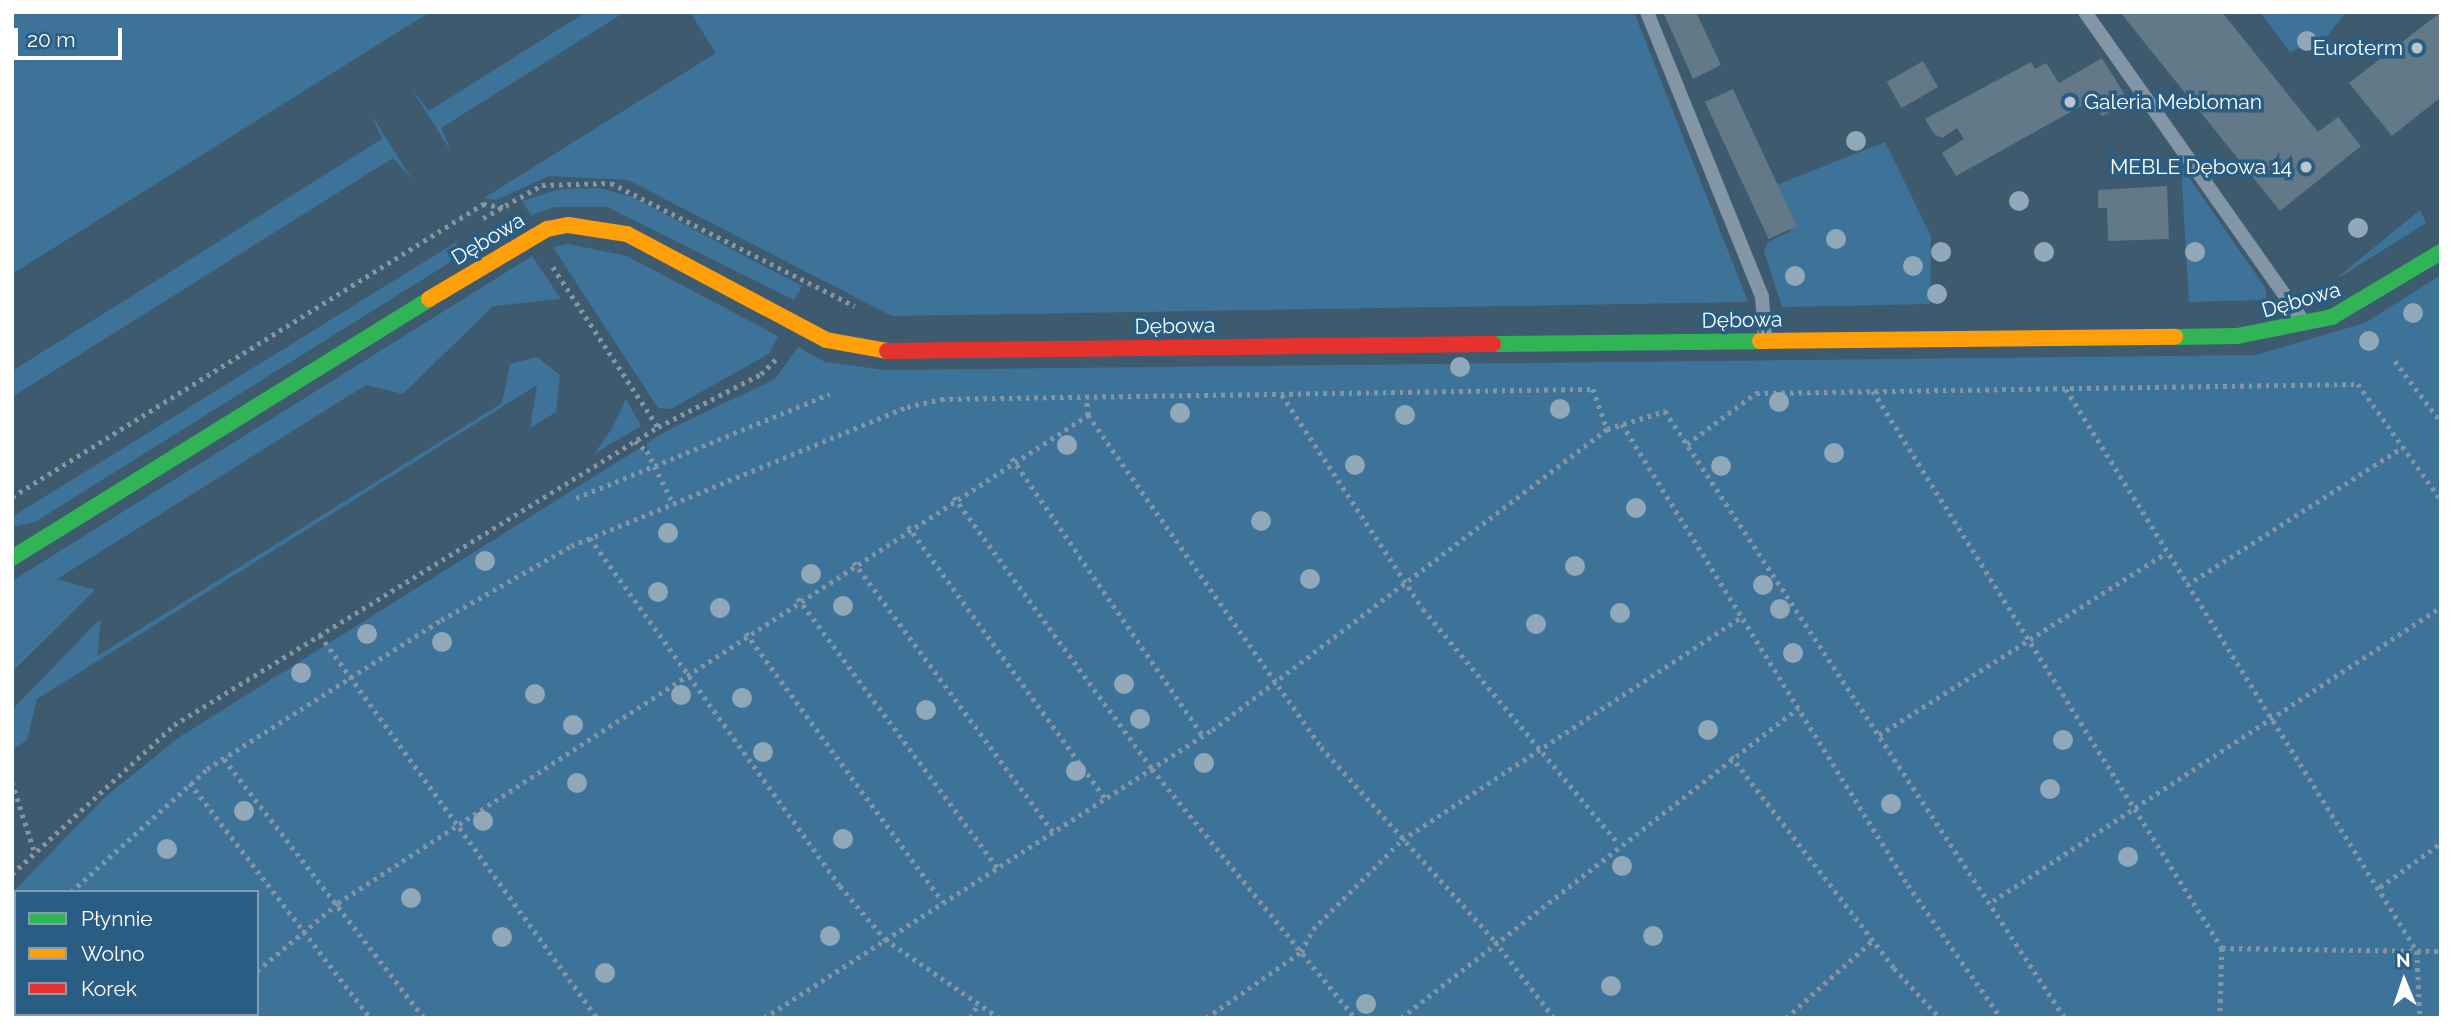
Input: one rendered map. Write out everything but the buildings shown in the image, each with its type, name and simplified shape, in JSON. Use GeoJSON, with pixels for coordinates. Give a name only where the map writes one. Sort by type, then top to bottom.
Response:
{"type":"FeatureCollection","features":[{"type":"Feature","properties":{"kind":"street","name":"Dębowa"},"geometry":{"type":"LineString","coordinates":[[12,558],[532,236],[568,225],[609,228],[794,325],[842,345],[881,351],[2237,336],[2305,326],[2365,303],[2441,252]]}},
{"type":"Feature","properties":{"kind":"lane"},"geometry":{"type":"LineString","coordinates":[[1647,12],[1762,298],[1765,340]]}},
{"type":"Feature","properties":{"kind":"lane"},"geometry":{"type":"LineString","coordinates":[[2085,12],[2305,326]]}},
{"type":"Feature","properties":{"kind":"path"},"geometry":{"type":"LineString","coordinates":[[12,497],[483,204],[512,208],[658,427]]}},
{"type":"Feature","properties":{"kind":"path"},"geometry":{"type":"LineString","coordinates":[[12,874],[34,850],[174,725],[658,427],[761,374],[794,325]]}},
{"type":"Feature","properties":{"kind":"path"},"geometry":{"type":"LineString","coordinates":[[2395,361],[2441,422]]}},
{"type":"Feature","properties":{"kind":"path"},"geometry":{"type":"LineString","coordinates":[[1687,444],[1756,393],[2358,384],[2441,500]]}},
{"type":"Feature","properties":{"kind":"path"},"geometry":{"type":"LineString","coordinates":[[2066,388],[2272,722],[2380,887],[2417,951],[2420,1018]]}},
{"type":"Feature","properties":{"kind":"path"},"geometry":{"type":"LineString","coordinates":[[73,890],[189,782],[350,679],[590,538],[907,407],[941,399],[1593,389],[1607,429]]}},
{"type":"Feature","properties":{"kind":"path"},"geometry":{"type":"LineString","coordinates":[[1873,391],[2025,642],[2222,948],[2220,1018]]}},
{"type":"Feature","properties":{"kind":"path"},"geometry":{"type":"LineString","coordinates":[[576,499],[830,394]]}},
{"type":"Feature","properties":{"kind":"path"},"geometry":{"type":"LineString","coordinates":[[1282,395],[1409,582],[1423,608],[1618,844]]}},
{"type":"Feature","properties":{"kind":"path"},"geometry":{"type":"LineString","coordinates":[[1086,398],[1088,415],[1276,685],[1402,840],[1494,941],[1554,1018]]}},
{"type":"Feature","properties":{"kind":"path"},"geometry":{"type":"LineString","coordinates":[[764,1018],[1203,736],[1276,685],[1607,429],[1665,411],[1879,735],[1993,901],[2066,1018]]}},
{"type":"Feature","properties":{"kind":"path"},"geometry":{"type":"LineString","coordinates":[[259,969],[338,903],[1012,458],[1088,415]]}},
{"type":"Feature","properties":{"kind":"path"},"geometry":{"type":"LineString","coordinates":[[1622,425],[1908,885],[2001,1018]]}},
{"type":"Feature","properties":{"kind":"path"},"geometry":{"type":"LineString","coordinates":[[635,441],[656,466],[674,505]]}},
{"type":"Feature","properties":{"kind":"path"},"geometry":{"type":"LineString","coordinates":[[2187,585],[2403,447]]}},
{"type":"Feature","properties":{"kind":"path"},"geometry":{"type":"LineString","coordinates":[[1012,458],[1203,736]]}},
{"type":"Feature","properties":{"kind":"path"},"geometry":{"type":"LineString","coordinates":[[954,497],[1152,768],[1355,1018]]}},
{"type":"Feature","properties":{"kind":"path"},"geometry":{"type":"LineString","coordinates":[[908,526],[1105,798]]}},
{"type":"Feature","properties":{"kind":"path"},"geometry":{"type":"LineString","coordinates":[[590,538],[685,672],[884,939],[999,1018]]}},
{"type":"Feature","properties":{"kind":"path"},"geometry":{"type":"LineString","coordinates":[[1879,735],[2166,553]]}},
{"type":"Feature","properties":{"kind":"path"},"geometry":{"type":"LineString","coordinates":[[854,562],[1053,832]]}},
{"type":"Feature","properties":{"kind":"path"},"geometry":{"type":"LineString","coordinates":[[798,598],[997,867]]}},
{"type":"Feature","properties":{"kind":"path"},"geometry":{"type":"LineString","coordinates":[[1993,901],[2272,722],[2441,607]]}},
{"type":"Feature","properties":{"kind":"path"},"geometry":{"type":"LineString","coordinates":[[1206,1018],[1301,952],[1313,929],[1402,840],[1742,617]]}},
{"type":"Feature","properties":{"kind":"path"},"geometry":{"type":"LineString","coordinates":[[746,633],[943,902]]}},
{"type":"Feature","properties":{"kind":"path"},"geometry":{"type":"LineString","coordinates":[[320,635],[597,1018]]}},
{"type":"Feature","properties":{"kind":"path"},"geometry":{"type":"LineString","coordinates":[[1401,1018],[1494,941],[1731,755],[1798,708]]}},
{"type":"Feature","properties":{"kind":"path"},"geometry":{"type":"LineString","coordinates":[[1731,755],[1873,940],[1940,1018]]}},
{"type":"Feature","properties":{"kind":"path"},"geometry":{"type":"LineString","coordinates":[[224,759],[338,903],[424,1018]]}},
{"type":"Feature","properties":{"kind":"path"},"geometry":{"type":"LineString","coordinates":[[12,782],[34,850]]}},
{"type":"Feature","properties":{"kind":"path"},"geometry":{"type":"LineString","coordinates":[[189,782],[370,1018]]}},
{"type":"Feature","properties":{"kind":"path"},"geometry":{"type":"LineString","coordinates":[[2380,887],[2441,843]]}},
{"type":"Feature","properties":{"kind":"path"},"geometry":{"type":"LineString","coordinates":[[1786,1018],[1873,940]]}},
{"type":"Feature","properties":{"kind":"path"},"geometry":{"type":"LineString","coordinates":[[2222,948],[2441,951]]}},
{"type":"Feature","properties":{"kind":"path"},"geometry":{"type":"LineString","coordinates":[[970,1018],[978,1004]]}},
{"type":"Feature","properties":{"kind":"shaded area"},"geometry":{"type":"Polygon","coordinates":[[[12,12],[430,12],[12,274],[12,12]]]}},
{"type":"Feature","properties":{"kind":"shaded area"},"geometry":{"type":"Polygon","coordinates":[[[586,12],[625,12],[441,128],[452,153],[411,88],[429,111],[586,12]]]}},
{"type":"Feature","properties":{"kind":"shaded area"},"geometry":{"type":"Polygon","coordinates":[[[690,12],[1634,12],[1748,302],[892,316],[628,180],[549,176],[496,200],[484,198],[716,53],[690,12]]]}},
{"type":"Feature","properties":{"kind":"shaded area"},"geometry":{"type":"Polygon","coordinates":[[[2260,12],[2346,12],[2327,36],[2290,52],[2260,12]]]}},
{"type":"Feature","properties":{"kind":"shaded area"},"geometry":{"type":"Polygon","coordinates":[[[371,114],[412,179],[393,158],[12,397],[12,371],[382,139],[371,114]]]}},
{"type":"Feature","properties":{"kind":"shaded area"},"geometry":{"type":"Polygon","coordinates":[[[1885,142],[1931,236],[1930,304],[1782,307],[1764,251],[1768,242],[1791,231],[1777,185],[1885,142]]]}},
{"type":"Feature","properties":{"kind":"shaded area"},"geometry":{"type":"Polygon","coordinates":[[[2181,166],[2266,289],[2266,300],[2189,302],[2181,166]]]}},
{"type":"Feature","properties":{"kind":"shaded area"},"geometry":{"type":"Polygon","coordinates":[[[599,188],[632,197],[802,286],[794,300],[607,207],[555,207],[531,215],[522,201],[560,189],[599,188]]]}},
{"type":"Feature","properties":{"kind":"shaded area"},"geometry":{"type":"Polygon","coordinates":[[[2420,210],[2426,223],[2339,276],[2420,210]]]}},
{"type":"Feature","properties":{"kind":"shaded area"},"geometry":{"type":"Polygon","coordinates":[[[458,241],[449,263],[35,522],[12,527],[12,517],[458,241]]]}},
{"type":"Feature","properties":{"kind":"shaded area"},"geometry":{"type":"Polygon","coordinates":[[[568,244],[627,256],[778,336],[770,353],[671,409],[658,408],[553,247],[568,244]]]}},
{"type":"Feature","properties":{"kind":"shaded area"},"geometry":{"type":"Polygon","coordinates":[[[532,256],[561,299],[493,306],[403,394],[366,385],[57,579],[95,590],[12,672],[12,581],[532,256]]]}},
{"type":"Feature","properties":{"kind":"shaded area"},"geometry":{"type":"Polygon","coordinates":[[[2441,275],[2441,1018],[12,1018],[14,891],[14,1016],[259,1016],[259,890],[15,890],[104,798],[178,738],[638,449],[647,451],[647,443],[672,428],[775,379],[798,347],[825,362],[885,370],[2255,355],[2365,323],[2441,275]]]}},
{"type":"Feature","properties":{"kind":"shaded area"},"geometry":{"type":"Polygon","coordinates":[[[537,357],[560,375],[556,412],[530,428],[537,385],[37,699],[27,740],[12,750],[12,710],[96,623],[101,620],[97,656],[502,403],[510,364],[537,357]]]}},
{"type":"Feature","properties":{"kind":"shaded area"},"geometry":{"type":"Polygon","coordinates":[[[626,399],[641,426],[594,454],[611,430],[626,399]]]}},
{"type":"Feature","properties":{"kind":"traffic: fast"},"geometry":{"type":"LineString","coordinates":[[2175,337],[2237,336],[2332,317],[2441,252]]}},
{"type":"Feature","properties":{"kind":"traffic: fast"},"geometry":{"type":"LineString","coordinates":[[12,558],[429,299]]}},
{"type":"Feature","properties":{"kind":"traffic: fast"},"geometry":{"type":"LineString","coordinates":[[1493,344],[1760,341]]}},
{"type":"Feature","properties":{"kind":"traffic: slow"},"geometry":{"type":"LineString","coordinates":[[429,299],[547,229],[568,225],[627,234],[826,340],[887,351]]}},
{"type":"Feature","properties":{"kind":"traffic: slow"},"geometry":{"type":"LineString","coordinates":[[1760,341],[2175,337]]}},
{"type":"Feature","properties":{"kind":"traffic: jam"},"geometry":{"type":"LineString","coordinates":[[887,351],[1493,344]]}},
{"type":"Feature","properties":{"kind":"place","name":"Euroterm"},"geometry":{"type":"Point","coordinates":[2417,48]}},
{"type":"Feature","properties":{"kind":"place","name":"Galeria Mebloman"},"geometry":{"type":"Point","coordinates":[2070,102]}},
{"type":"Feature","properties":{"kind":"place","name":"MEBLE Dębowa 14"},"geometry":{"type":"Point","coordinates":[2306,167]}}]}
